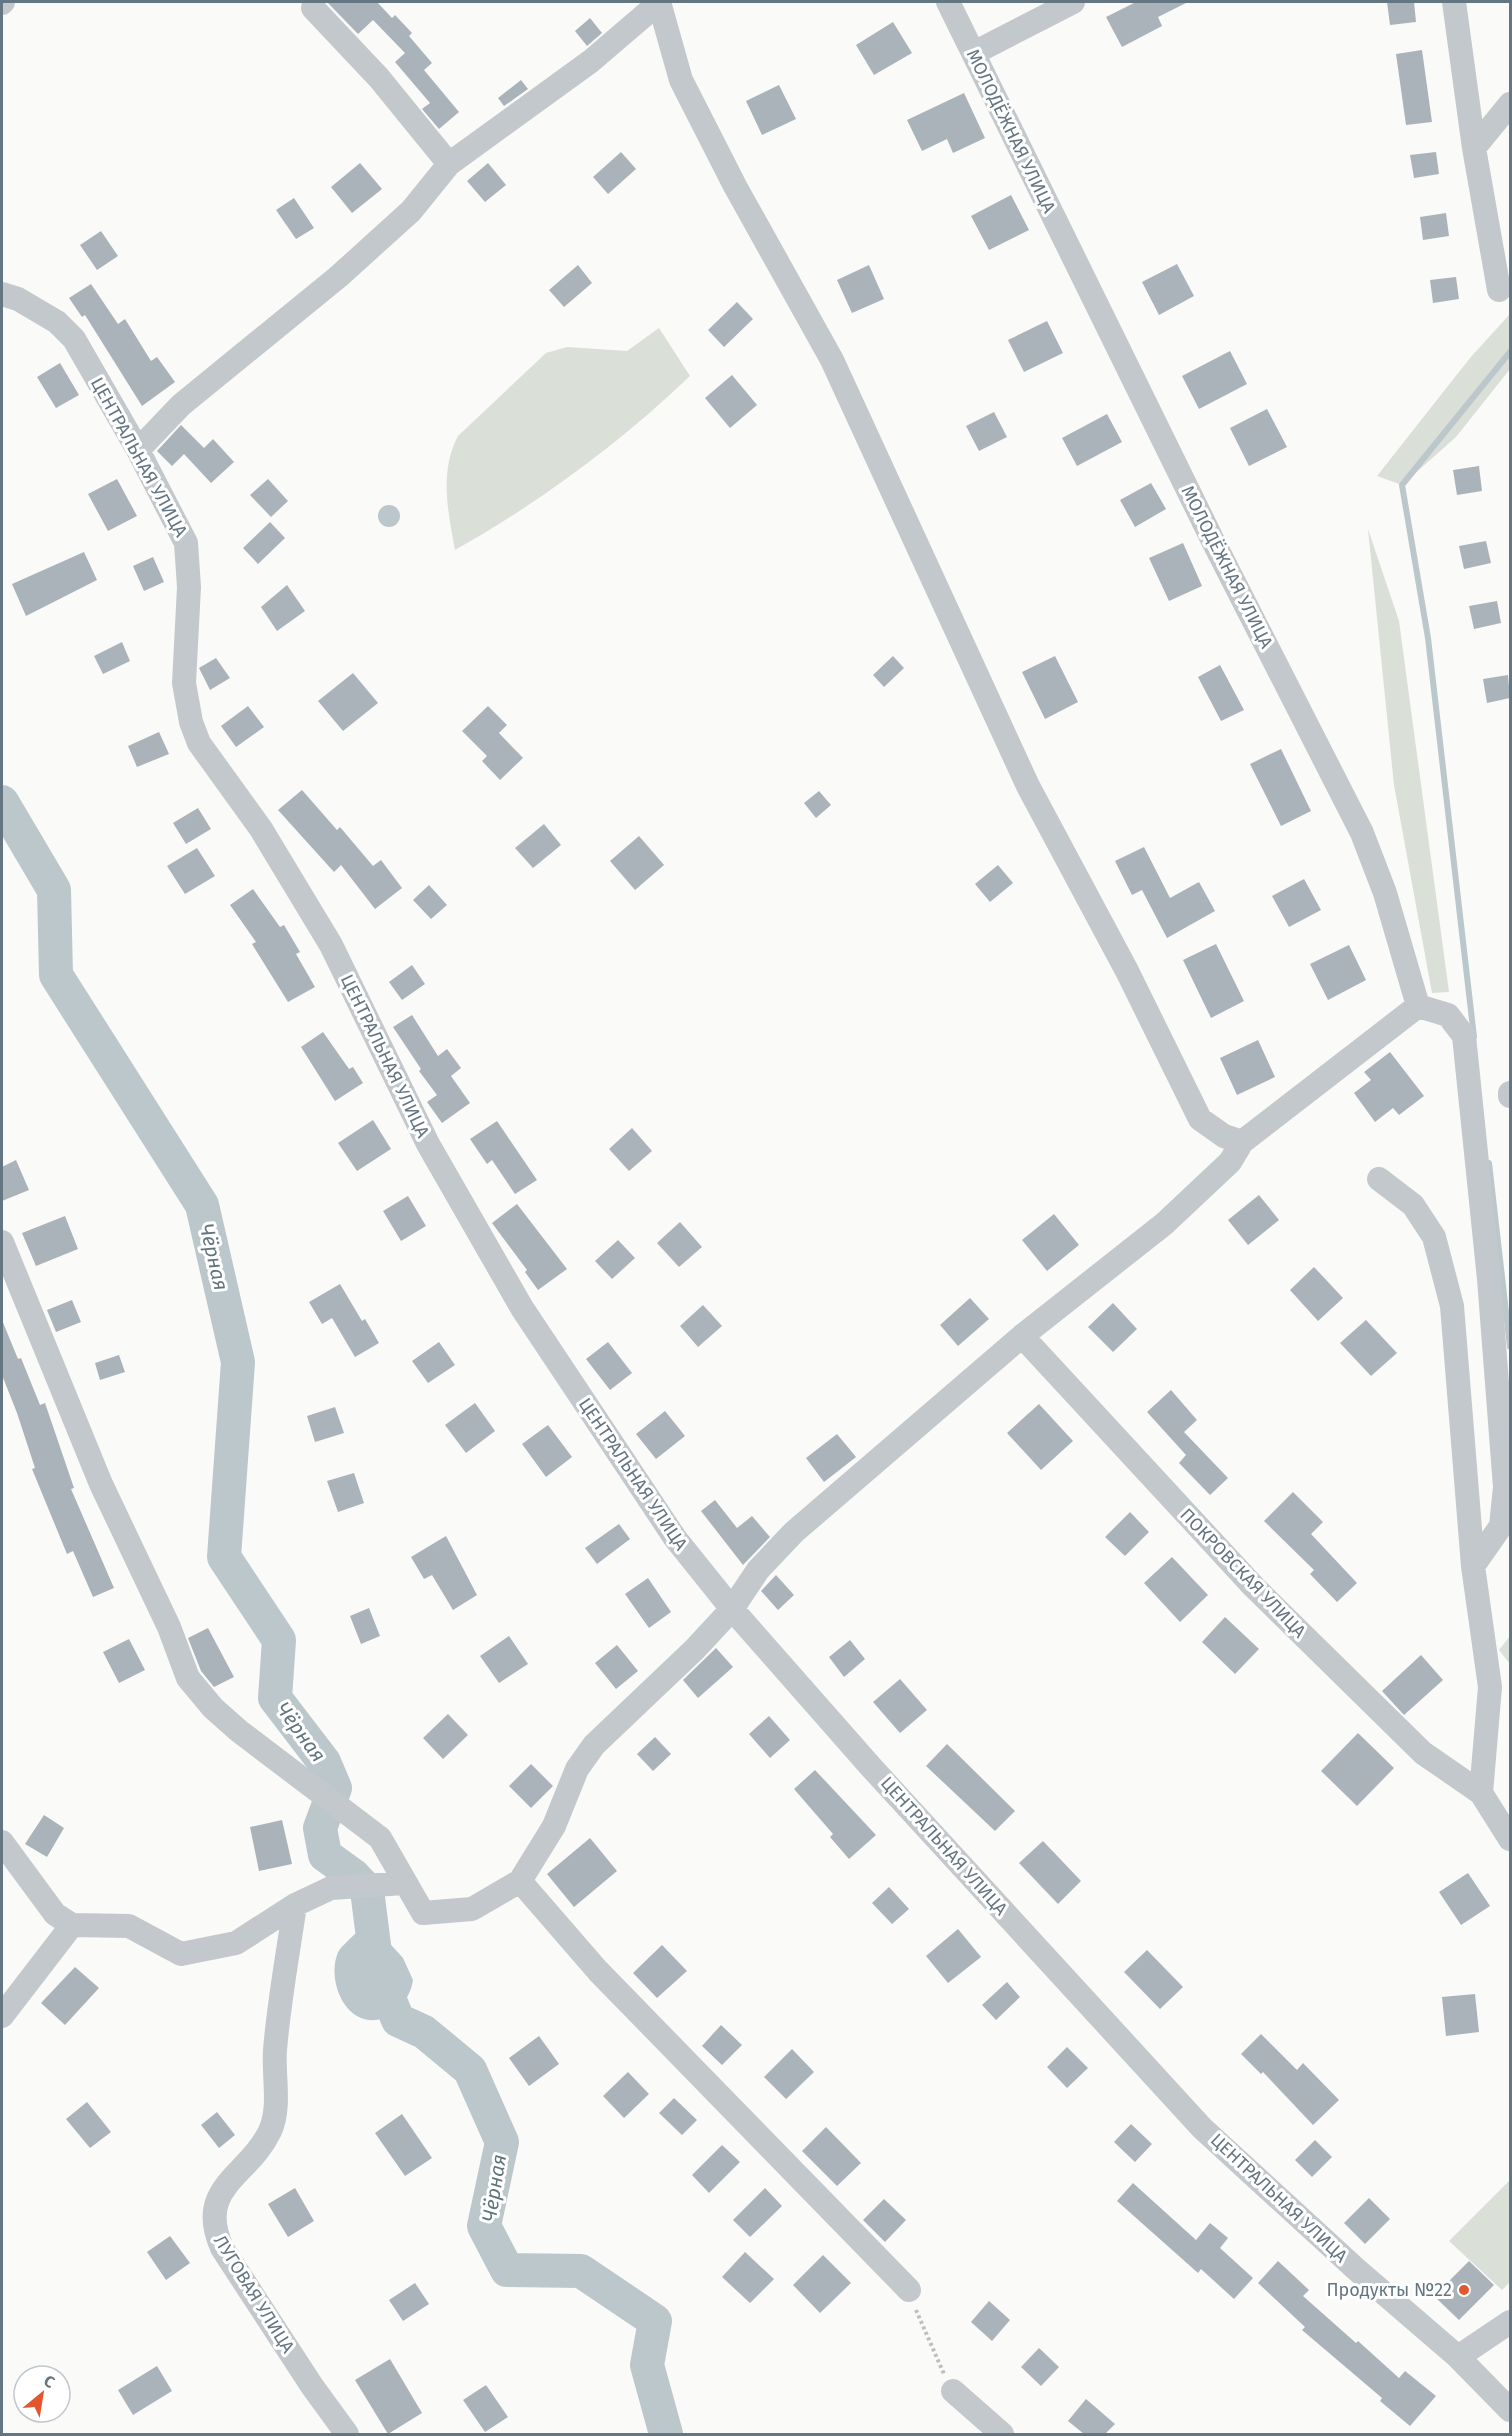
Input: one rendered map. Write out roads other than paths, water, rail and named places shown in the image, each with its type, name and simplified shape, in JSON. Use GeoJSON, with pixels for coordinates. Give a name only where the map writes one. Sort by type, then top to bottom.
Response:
{"type":"FeatureCollection","features":[{"type":"Feature","properties":{"kind":"street"},"geometry":{"type":"LineString","coordinates":[[138,450],[181,405],[338,277],[411,211],[449,164],[591,61],[660,2],[681,80],[735,186],[832,360],[1028,786],[1127,971],[1200,1119],[1224,1136],[1242,1142]]}},
{"type":"Feature","properties":{"kind":"street","name":"МОЛОДЁЖНАЯ УЛИЦА"},"geometry":{"type":"LineString","coordinates":[[948,2],[1208,531],[1362,833],[1385,893],[1418,1005]]}},
{"type":"Feature","properties":{"kind":"street"},"geometry":{"type":"LineString","coordinates":[[974,53],[1073,2]]}},
{"type":"Feature","properties":{"kind":"street"},"geometry":{"type":"LineString","coordinates":[[1454,2],[1474,148],[1499,290]]}},
{"type":"Feature","properties":{"kind":"street"},"geometry":{"type":"LineString","coordinates":[[314,8],[379,78],[449,164]]}},
{"type":"Feature","properties":{"kind":"street"},"geometry":{"type":"LineString","coordinates":[[1474,148],[1510,104]]}},
{"type":"Feature","properties":{"kind":"street","name":"ЦЕНТРАЛЬНАЯ УЛИЦА"},"geometry":{"type":"LineString","coordinates":[[2,294],[18,299],[57,322],[74,339],[138,450],[186,543],[189,587],[184,683],[191,722],[199,743],[261,829],[331,945],[428,1144],[522,1308],[675,1538],[732,1609],[879,1776],[1202,2127],[1357,2270],[1458,2357],[1510,2410]]}},
{"type":"Feature","properties":{"kind":"street"},"geometry":{"type":"LineString","coordinates":[[2,1242],[100,1485],[169,1626],[188,1678],[213,1708],[304,1782],[378,1837],[394,1859],[404,1883],[423,1913],[472,1909],[520,1881],[554,1826],[578,1769],[594,1745],[695,1649],[732,1609],[758,1570],[794,1532],[1022,1336],[1164,1224],[1230,1162],[1242,1142],[1418,1005],[1448,1015],[1464,1036],[1489,1279],[1505,1487],[1501,1526],[1473,1566]]}},
{"type":"Feature","properties":{"kind":"street"},"geometry":{"type":"LineString","coordinates":[[1379,1179],[1413,1205],[1434,1237],[1452,1306],[1473,1566],[1490,1687],[1481,1793],[1510,1839]]}},
{"type":"Feature","properties":{"kind":"street","name":"ПОКРОВСКАЯ УЛИЦА"},"geometry":{"type":"LineString","coordinates":[[1022,1336],[1254,1587],[1423,1753],[1481,1793]]}},
{"type":"Feature","properties":{"kind":"street"},"geometry":{"type":"LineString","coordinates":[[2,1842],[55,1914],[72,1925],[129,1926],[181,1954],[236,1943],[295,1905],[331,1888],[404,1883]]}},
{"type":"Feature","properties":{"kind":"street"},"geometry":{"type":"LineString","coordinates":[[520,1881],[598,1971],[909,2290]]}},
{"type":"Feature","properties":{"kind":"street","name":"ЛУГОВАЯ УЛИЦА"},"geometry":{"type":"LineString","coordinates":[[295,1905],[275,2051],[276,2111],[270,2132],[225,2186],[212,2216],[214,2230],[222,2248],[312,2386],[347,2434]]}},
{"type":"Feature","properties":{"kind":"street"},"geometry":{"type":"LineString","coordinates":[[2,2016],[72,1925]]}},
{"type":"Feature","properties":{"kind":"street"},"geometry":{"type":"LineString","coordinates":[[1458,2357],[1510,2322]]}},
{"type":"Feature","properties":{"kind":"street"},"geometry":{"type":"LineString","coordinates":[[952,2391],[1002,2434]]}},
{"type":"Feature","properties":{"kind":"waterway"},"geometry":{"type":"LineString","coordinates":[[1474,1037],[1428,638],[1402,485],[1510,352]]}},
{"type":"Feature","properties":{"kind":"waterway","name":"Чёрная"},"geometry":{"type":"LineString","coordinates":[[2,802],[54,890],[56,975],[202,1205],[238,1362],[224,1557],[279,1640],[275,1698],[324,1762],[335,1788],[320,1828],[325,1855],[354,1876],[367,1890],[377,1969],[398,2020],[424,2032],[470,2070],[502,2142],[484,2226],[507,2270],[581,2271],[655,2321],[647,2365],[666,2434]]}},
{"type":"Feature","properties":{"kind":"waterway"},"geometry":{"type":"LineString","coordinates":[[1489,1163],[1510,1347]]}},
{"type":"Feature","properties":{"kind":"place","name":"Продукты №22"},"geometry":{"type":"Point","coordinates":[1464,2290]}}]}
